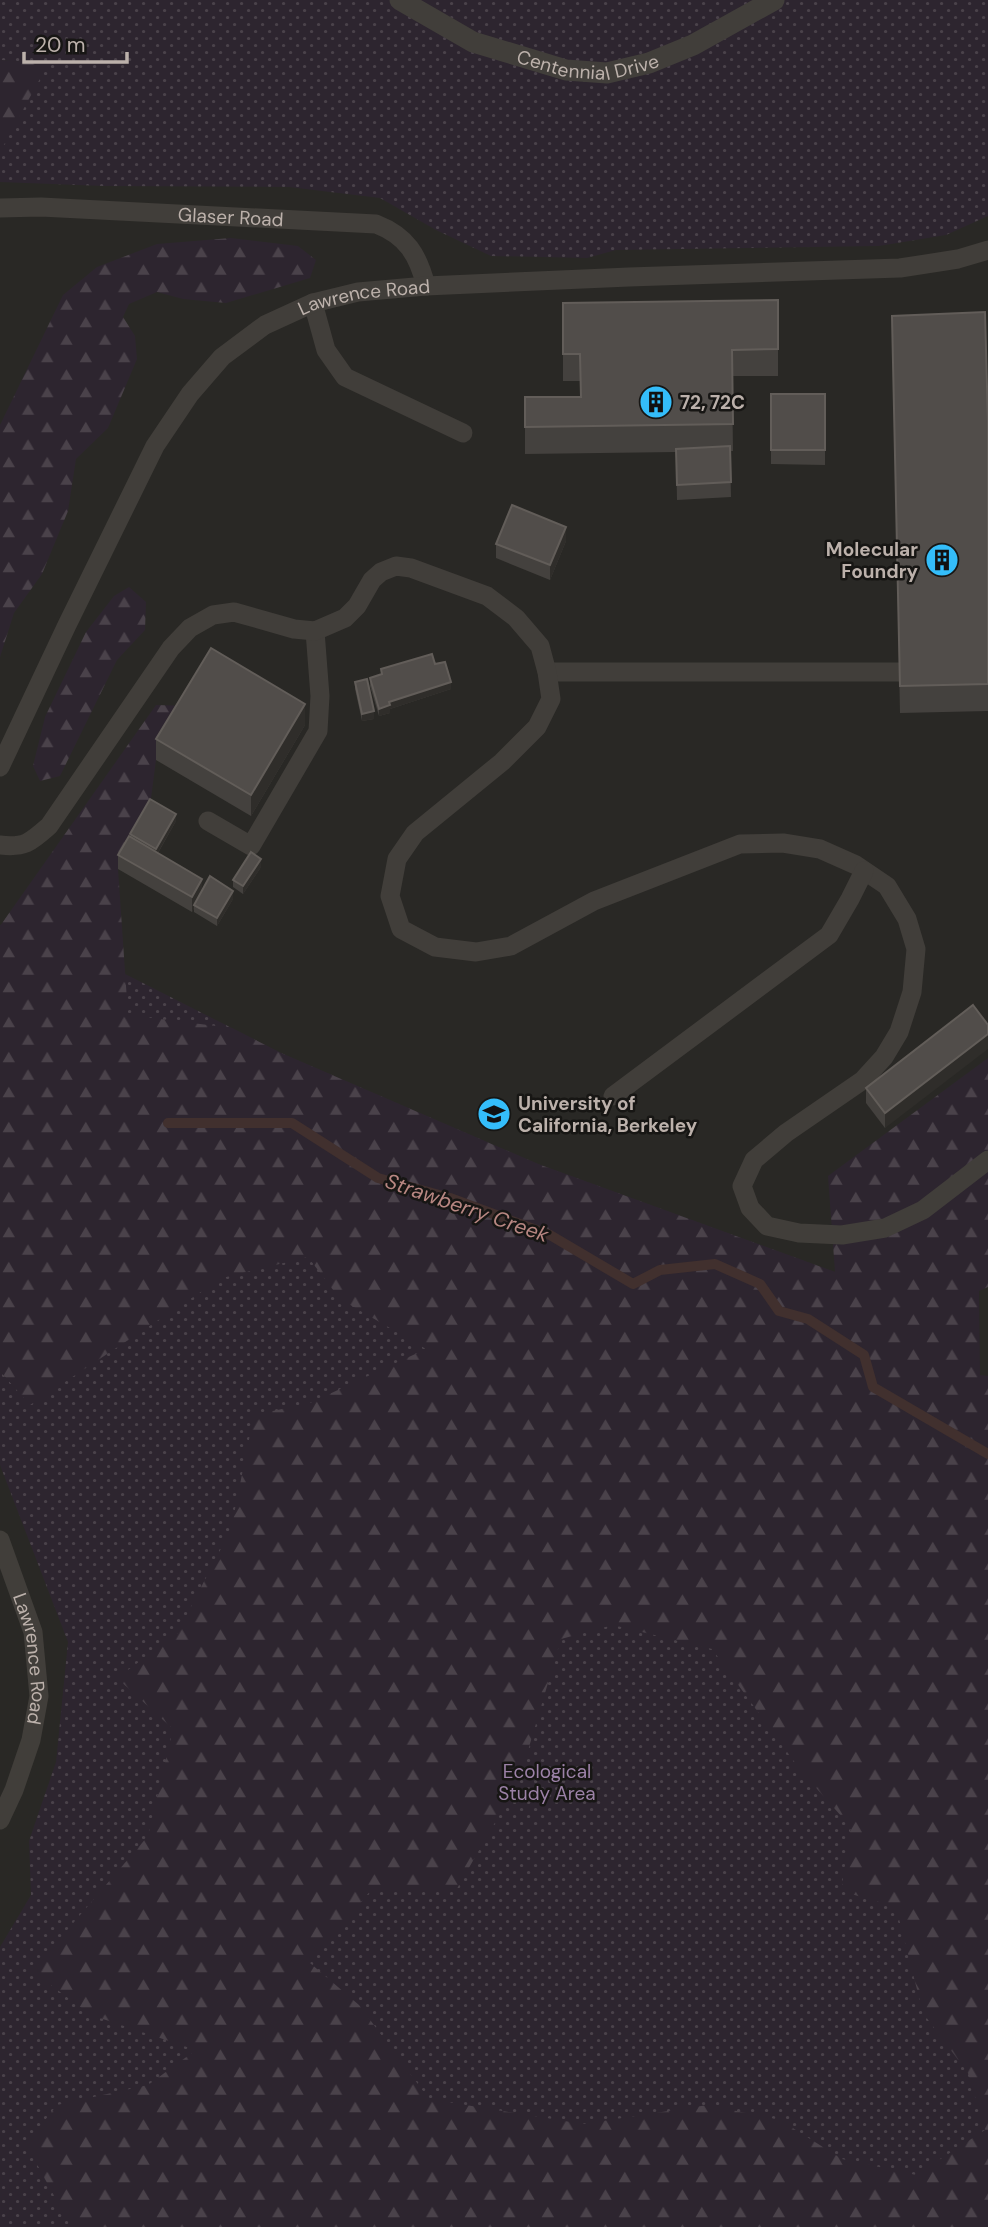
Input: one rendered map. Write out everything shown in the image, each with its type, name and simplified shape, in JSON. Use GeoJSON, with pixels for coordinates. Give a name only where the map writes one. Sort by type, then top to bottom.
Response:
{"type":"FeatureCollection","features":[{"type":"Feature","properties":{"kind":"street","name":"Centennial Drive"},"geometry":{"type":"LineString","coordinates":[[400,0],[473,42],[566,70],[607,73],[649,63],[693,45],[774,0]]}},
{"type":"Feature","properties":{"kind":"lane","name":"Glaser Road"},"geometry":{"type":"LineString","coordinates":[[0,208],[41,207],[376,224],[393,230],[406,242],[421,267],[426,286]]}},
{"type":"Feature","properties":{"kind":"lane","name":"Lawrence Road"},"geometry":{"type":"LineString","coordinates":[[0,767],[155,446],[190,394],[222,357],[265,325],[313,303],[358,292],[426,286],[900,268],[958,259],[988,250]]}},
{"type":"Feature","properties":{"kind":"lane"},"geometry":{"type":"LineString","coordinates":[[313,303],[326,350],[345,376],[463,433]]}},
{"type":"Feature","properties":{"kind":"lane"},"geometry":{"type":"LineString","coordinates":[[0,845],[14,847],[30,843],[49,827],[171,648],[190,628],[213,615],[234,612],[294,629],[315,631],[345,618],[357,607],[372,580],[381,572],[396,566],[411,568],[487,596],[516,618],[540,646],[551,699],[537,727],[502,762],[415,833],[397,859],[390,896],[401,929],[435,947],[476,952],[511,946],[594,901],[740,844],[783,843],[820,849],[887,886],[908,919],[916,949],[912,992],[899,1032],[884,1057],[863,1080],[786,1133],[754,1160],[742,1186],[750,1208],[767,1226],[799,1233],[842,1235],[885,1227],[923,1210],[988,1160]]}},
{"type":"Feature","properties":{"kind":"lane"},"geometry":{"type":"LineString","coordinates":[[208,821],[251,846],[318,731],[320,696],[315,631]]}},
{"type":"Feature","properties":{"kind":"lane"},"geometry":{"type":"LineString","coordinates":[[547,672],[899,672]]}},
{"type":"Feature","properties":{"kind":"lane"},"geometry":{"type":"LineString","coordinates":[[613,1096],[829,934],[864,871]]}},
{"type":"Feature","properties":{"kind":"lane","name":"Lawrence Road"},"geometry":{"type":"LineString","coordinates":[[0,1539],[33,1632],[39,1696],[31,1740],[14,1790],[0,1820]]}},
{"type":"Feature","properties":{"kind":"shaded area","name":"University of California, Berkeley"},"geometry":{"type":"Polygon","coordinates":[[[0,0],[988,0],[988,2227],[0,2227],[0,0]]]}},
{"type":"Feature","properties":{"kind":"green space"},"geometry":{"type":"Polygon","coordinates":[[[0,0],[988,0],[988,216],[946,235],[879,246],[616,250],[587,258],[491,256],[436,230],[380,198],[289,187],[104,186],[0,182],[0,149],[41,64],[0,60],[0,0]]]}},
{"type":"Feature","properties":{"kind":"green space"},"geometry":{"type":"Polygon","coordinates":[[[0,60],[48,64],[0,152],[0,60]]]}},
{"type":"Feature","properties":{"kind":"green space"},"geometry":{"type":"Polygon","coordinates":[[[231,238],[298,246],[316,260],[310,278],[226,303],[183,299],[157,292],[129,304],[123,317],[135,336],[137,359],[108,428],[76,459],[68,511],[42,574],[14,613],[0,657],[0,425],[63,295],[97,267],[157,244],[231,238]]]}},
{"type":"Feature","properties":{"kind":"green space"},"geometry":{"type":"Polygon","coordinates":[[[129,587],[146,602],[145,630],[117,660],[60,776],[40,781],[33,766],[45,717],[86,632],[114,596],[129,587]]]}},
{"type":"Feature","properties":{"kind":"green space","name":"Ecological Study Area"},"geometry":{"type":"Polygon","coordinates":[[[156,705],[189,706],[156,760],[150,806],[118,869],[128,1015],[232,1028],[281,1053],[538,1164],[835,1272],[828,1176],[988,1058],[988,1287],[979,1291],[980,1375],[988,1376],[988,2227],[71,2227],[26,2144],[57,2105],[148,2085],[196,2050],[91,2015],[32,1971],[148,1836],[173,1729],[117,1678],[177,1634],[231,1529],[254,1415],[310,1403],[426,1349],[340,1299],[308,1257],[222,1278],[30,1405],[0,1371],[0,926],[156,705]],[[613,1625],[561,1639],[519,1781],[455,1892],[372,1889],[310,1963],[359,2005],[429,2099],[583,2124],[708,2105],[780,2120],[842,2159],[916,2175],[985,2130],[968,2073],[923,2013],[896,1907],[841,1891],[851,1827],[801,1771],[712,1649],[613,1625]]]}},
{"type":"Feature","properties":{"kind":"green space","name":"Ecological Study Area"},"geometry":{"type":"Polygon","coordinates":[[[0,925],[70,946],[281,1053],[538,1164],[835,1272],[980,1375],[988,2227],[0,2227],[0,1947],[31,1895],[29,1841],[56,1762],[68,1642],[0,1465],[0,1371],[29,1403],[0,1327],[0,925]]]}},
{"type":"Feature","properties":{"kind":"building","name":"72, 72C"},"geometry":{"type":"Polygon","coordinates":[[[778,300],[778,349],[732,350],[733,424],[525,427],[525,397],[581,397],[580,354],[563,354],[563,303],[778,300]]]}},
{"type":"Feature","properties":{"kind":"building","name":"Molecular Foundry"},"geometry":{"type":"Polygon","coordinates":[[[985,312],[988,423],[988,684],[900,686],[892,316],[985,312]]]}},
{"type":"Feature","properties":{"kind":"building"},"geometry":{"type":"Polygon","coordinates":[[[771,394],[825,394],[825,450],[771,450],[771,394]]]}},
{"type":"Feature","properties":{"kind":"building"},"geometry":{"type":"Polygon","coordinates":[[[730,446],[731,482],[677,485],[676,449],[730,446]]]}},
{"type":"Feature","properties":{"kind":"building"},"geometry":{"type":"Polygon","coordinates":[[[512,505],[566,527],[550,565],[496,544],[512,505]]]}},
{"type":"Feature","properties":{"kind":"building"},"geometry":{"type":"Polygon","coordinates":[[[211,648],[305,704],[251,795],[156,739],[211,648]]]}},
{"type":"Feature","properties":{"kind":"building"},"geometry":{"type":"Polygon","coordinates":[[[432,654],[435,664],[445,662],[451,682],[389,702],[390,705],[379,709],[370,678],[382,674],[381,669],[432,654]]]}},
{"type":"Feature","properties":{"kind":"building"},"geometry":{"type":"Polygon","coordinates":[[[367,679],[374,711],[362,714],[355,682],[367,679]]]}},
{"type":"Feature","properties":{"kind":"building"},"geometry":{"type":"Polygon","coordinates":[[[150,799],[176,814],[156,849],[130,834],[150,799]]]}},
{"type":"Feature","properties":{"kind":"building"},"geometry":{"type":"Polygon","coordinates":[[[129,836],[202,879],[192,897],[118,855],[129,836]]]}},
{"type":"Feature","properties":{"kind":"building"},"geometry":{"type":"Polygon","coordinates":[[[251,852],[261,859],[243,886],[233,880],[251,852]]]}},
{"type":"Feature","properties":{"kind":"building"},"geometry":{"type":"Polygon","coordinates":[[[210,876],[233,891],[217,918],[194,905],[210,876]]]}},
{"type":"Feature","properties":{"kind":"building"},"geometry":{"type":"Polygon","coordinates":[[[973,1005],[988,1025],[988,1034],[885,1113],[866,1088],[973,1005]]]}},
{"type":"Feature","properties":{"kind":"waterway","name":"Strawberry Creek"},"geometry":{"type":"LineString","coordinates":[[168,1123],[292,1123],[378,1178],[450,1198],[550,1235],[633,1284],[660,1270],[715,1264],[760,1284],[779,1311],[808,1319],[864,1355],[873,1387],[988,1454]]}},
{"type":"Feature","properties":{"kind":"place","name":"72, 72C"},"geometry":{"type":"Point","coordinates":[656,402]}},
{"type":"Feature","properties":{"kind":"place","name":"Molecular Foundry"},"geometry":{"type":"Point","coordinates":[942,560]}},
{"type":"Feature","properties":{"kind":"place","name":"University of California, Berkeley"},"geometry":{"type":"Point","coordinates":[494,1114]}}]}
